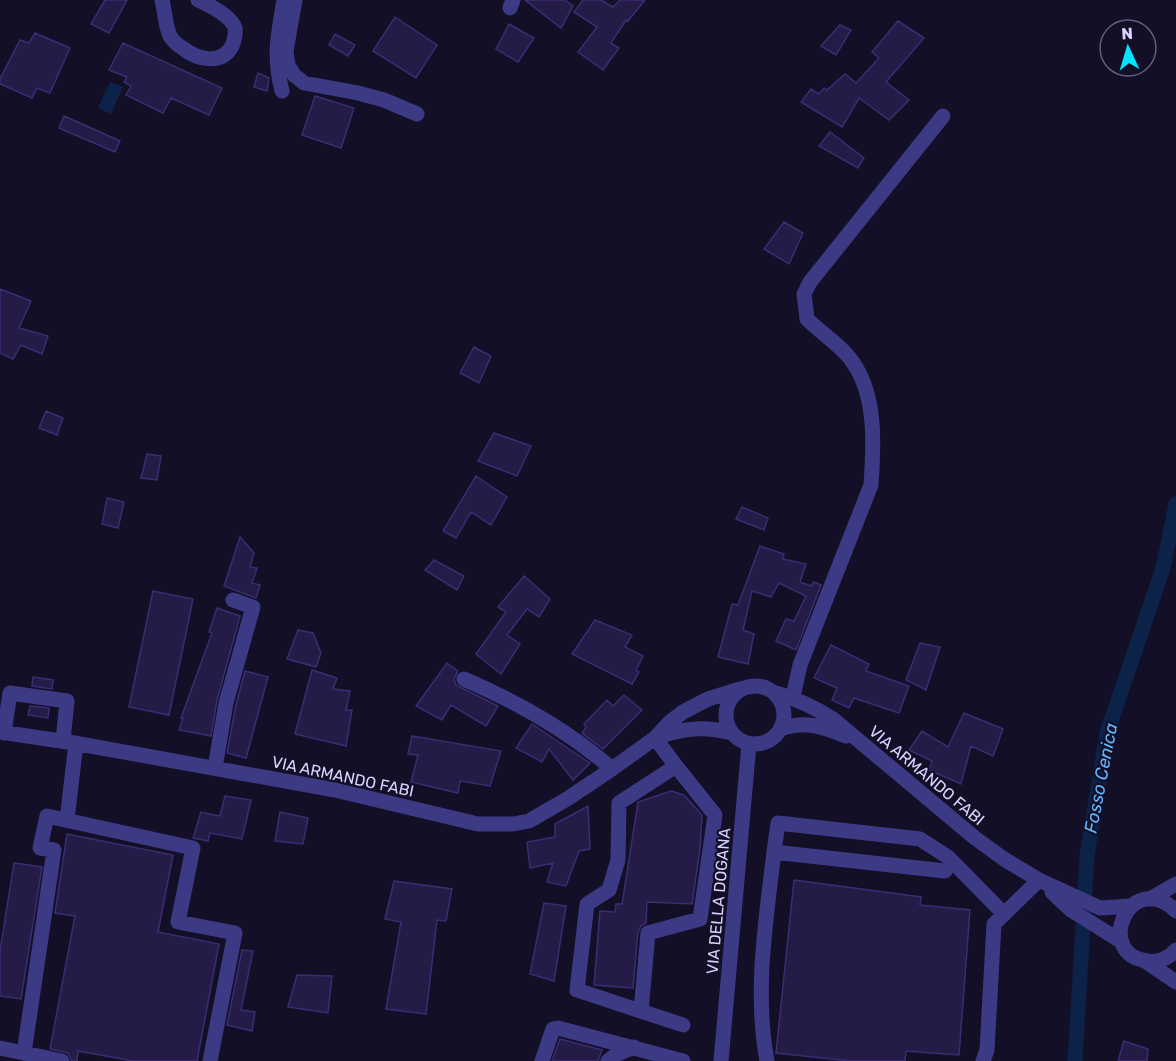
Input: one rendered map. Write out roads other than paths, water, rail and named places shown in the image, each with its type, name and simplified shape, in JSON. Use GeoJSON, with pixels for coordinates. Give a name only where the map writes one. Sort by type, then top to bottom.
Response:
{"type":"FeatureCollection","features":[{"type":"Feature","properties":{"kind":"street"},"geometry":{"type":"LineString","coordinates":[[162,0],[171,39],[198,58],[223,57],[235,40],[234,28],[228,19],[198,0]]}},
{"type":"Feature","properties":{"kind":"street"},"geometry":{"type":"LineString","coordinates":[[282,91],[277,72],[276,52],[284,0]]}},
{"type":"Feature","properties":{"kind":"street"},"geometry":{"type":"LineString","coordinates":[[295,0],[286,51],[288,65],[294,75],[304,83],[384,100],[417,114]]}},
{"type":"Feature","properties":{"kind":"street"},"geometry":{"type":"LineString","coordinates":[[793,697],[800,665],[871,484],[873,463],[870,404],[863,382],[850,358],[807,319],[804,294],[810,282],[943,116]]}},
{"type":"Feature","properties":{"kind":"street"},"geometry":{"type":"LineString","coordinates":[[215,768],[226,703],[253,607],[233,600]]}},
{"type":"Feature","properties":{"kind":"street"},"geometry":{"type":"LineString","coordinates":[[464,679],[501,695],[538,717],[590,749],[612,770]]}},
{"type":"Feature","properties":{"kind":"street"},"geometry":{"type":"LineString","coordinates":[[655,738],[683,712],[708,699],[759,685],[776,693],[785,710],[782,729]]}},
{"type":"Feature","properties":{"kind":"street"},"geometry":{"type":"LineString","coordinates":[[740,689],[727,704],[726,714],[727,724],[740,740],[749,744],[759,744],[768,742],[782,729],[792,725],[812,724],[827,728],[862,744]]}},
{"type":"Feature","properties":{"kind":"street"},"geometry":{"type":"LineString","coordinates":[[2,733],[10,693],[67,701],[70,742],[67,820]]}},
{"type":"Feature","properties":{"kind":"street","name":"VIA ARMANDO FABI"},"geometry":{"type":"LineString","coordinates":[[776,693],[793,697],[832,719],[1004,860],[1067,894],[1100,908],[1131,906],[1150,899],[1176,884]]}},
{"type":"Feature","properties":{"kind":"street"},"geometry":{"type":"LineString","coordinates":[[655,738],[698,728],[712,728],[732,733]]}},
{"type":"Feature","properties":{"kind":"street","name":"VIA ARMANDO FABI"},"geometry":{"type":"LineString","coordinates":[[2,733],[70,742],[336,790],[453,819],[496,825],[529,821],[612,770],[655,738]]}},
{"type":"Feature","properties":{"kind":"street"},"geometry":{"type":"LineString","coordinates":[[641,1011],[648,933],[700,919],[715,815],[655,738]]}},
{"type":"Feature","properties":{"kind":"street","name":"VIA DELLA DOGANA"},"geometry":{"type":"LineString","coordinates":[[721,1061],[749,744]]}},
{"type":"Feature","properties":{"kind":"street"},"geometry":{"type":"LineString","coordinates":[[676,766],[619,803],[618,860],[609,890],[587,904],[577,990],[683,1025]]}},
{"type":"Feature","properties":{"kind":"street"},"geometry":{"type":"LineString","coordinates":[[24,1053],[54,850],[40,848],[47,816],[193,848],[178,921],[235,933],[210,1061]]}},
{"type":"Feature","properties":{"kind":"street"},"geometry":{"type":"LineString","coordinates":[[767,1061],[762,1015],[762,956],[778,823],[920,839],[948,857],[1004,914]]}},
{"type":"Feature","properties":{"kind":"street"},"geometry":{"type":"LineString","coordinates":[[774,852],[945,871]]}},
{"type":"Feature","properties":{"kind":"street"},"geometry":{"type":"LineString","coordinates":[[983,1061],[987,1050],[994,924],[1039,880]]}},
{"type":"Feature","properties":{"kind":"street","name":"VIA ARMANDO FABI"},"geometry":{"type":"LineString","coordinates":[[1039,880],[1071,910],[1122,942],[1135,958],[1146,962]]}},
{"type":"Feature","properties":{"kind":"street"},"geometry":{"type":"LineString","coordinates":[[1150,899],[1169,904],[1176,911]]}},
{"type":"Feature","properties":{"kind":"street"},"geometry":{"type":"LineString","coordinates":[[1122,942],[1119,932],[1120,922],[1124,913],[1131,906]]}},
{"type":"Feature","properties":{"kind":"street"},"geometry":{"type":"LineString","coordinates":[[1146,962],[1156,962],[1176,950]]}},
{"type":"Feature","properties":{"kind":"street"},"geometry":{"type":"LineString","coordinates":[[1146,962],[1176,982]]}},
{"type":"Feature","properties":{"kind":"street"},"geometry":{"type":"LineString","coordinates":[[542,1061],[553,1029],[558,1028],[683,1061]]}},
{"type":"Feature","properties":{"kind":"street"},"geometry":{"type":"LineString","coordinates":[[609,1061],[617,1054],[634,1047]]}},
{"type":"Feature","properties":{"kind":"street"},"geometry":{"type":"LineString","coordinates":[[0,1048],[62,1061]]}},
{"type":"Feature","properties":{"kind":"water"},"geometry":{"type":"Polygon","coordinates":[[[110,82],[123,87],[111,114],[98,108],[110,82]]]}},
{"type":"Feature","properties":{"kind":"waterway","name":"Fosso Cenica"},"geometry":{"type":"LineString","coordinates":[[1075,1061],[1087,856],[1107,733],[1163,568],[1176,504]]}}]}
